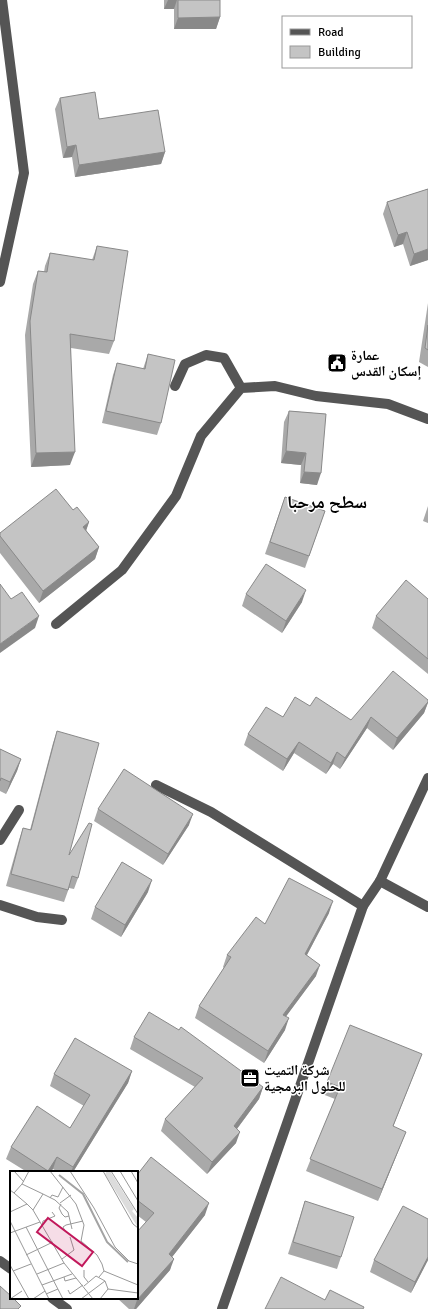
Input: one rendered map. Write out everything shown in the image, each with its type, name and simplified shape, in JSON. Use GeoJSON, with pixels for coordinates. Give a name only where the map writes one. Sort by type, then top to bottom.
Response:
{"type":"FeatureCollection","features":[{"type":"Feature","properties":{"kind":"street"},"geometry":{"type":"LineString","coordinates":[[0,282],[24,173],[2,0]]}},
{"type":"Feature","properties":{"kind":"street"},"geometry":{"type":"LineString","coordinates":[[175,386],[185,364],[206,355],[224,358],[241,388]]}},
{"type":"Feature","properties":{"kind":"street"},"geometry":{"type":"LineString","coordinates":[[56,624],[122,570],[176,496],[202,436],[241,388],[275,386],[316,396],[388,404],[428,419]]}},
{"type":"Feature","properties":{"kind":"street"},"geometry":{"type":"LineString","coordinates":[[222,1309],[364,906],[380,881],[428,778]]}},
{"type":"Feature","properties":{"kind":"street"},"geometry":{"type":"LineString","coordinates":[[156,785],[211,812],[364,906]]}},
{"type":"Feature","properties":{"kind":"street"},"geometry":{"type":"LineString","coordinates":[[0,840],[19,810]]}},
{"type":"Feature","properties":{"kind":"street"},"geometry":{"type":"LineString","coordinates":[[380,881],[428,907]]}},
{"type":"Feature","properties":{"kind":"street"},"geometry":{"type":"LineString","coordinates":[[0,905],[37,917],[62,920]]}},
{"type":"Feature","properties":{"kind":"street"},"geometry":{"type":"LineString","coordinates":[[0,1261],[10,1268]]}},
{"type":"Feature","properties":{"kind":"street"},"geometry":{"type":"LineString","coordinates":[[53,1299],[67,1309]]}},
{"type":"Feature","properties":{"kind":"building"},"geometry":{"type":"Polygon","coordinates":[[[178,0],[220,0],[220,17],[178,18],[178,0]]]}},
{"type":"Feature","properties":{"kind":"building"},"geometry":{"type":"Polygon","coordinates":[[[95,92],[99,119],[158,110],[165,152],[79,165],[76,145],[67,147],[60,98],[95,92]]]}},
{"type":"Feature","properties":{"kind":"building"},"geometry":{"type":"Polygon","coordinates":[[[428,189],[428,249],[414,254],[407,232],[398,235],[387,202],[428,189]]]}},
{"type":"Feature","properties":{"kind":"building"},"geometry":{"type":"Polygon","coordinates":[[[97,246],[128,251],[114,341],[70,334],[75,452],[36,453],[30,321],[38,271],[47,272],[50,253],[94,260],[97,246]]]}},
{"type":"Feature","properties":{"kind":"building"},"geometry":{"type":"Polygon","coordinates":[[[428,325],[428,350],[425,348],[428,325]]]}},
{"type":"Feature","properties":{"kind":"building"},"geometry":{"type":"Polygon","coordinates":[[[148,354],[175,360],[161,423],[106,411],[117,363],[145,369],[148,354]]]}},
{"type":"Feature","properties":{"kind":"building"},"geometry":{"type":"Polygon","coordinates":[[[289,411],[326,414],[321,473],[304,472],[306,453],[286,451],[289,411]]]}},
{"type":"Feature","properties":{"kind":"building"},"geometry":{"type":"Polygon","coordinates":[[[56,489],[73,510],[77,507],[89,522],[83,527],[99,547],[43,591],[0,536],[0,533],[56,489]]]}},
{"type":"Feature","properties":{"kind":"building"},"geometry":{"type":"Polygon","coordinates":[[[285,497],[325,511],[309,556],[270,542],[285,497]]]}},
{"type":"Feature","properties":{"kind":"building"},"geometry":{"type":"Polygon","coordinates":[[[266,564],[306,590],[286,621],[246,594],[266,564]]]}},
{"type":"Feature","properties":{"kind":"building"},"geometry":{"type":"Polygon","coordinates":[[[406,580],[428,599],[428,659],[376,616],[406,580]]]}},
{"type":"Feature","properties":{"kind":"building"},"geometry":{"type":"Polygon","coordinates":[[[0,584],[11,599],[22,592],[39,616],[0,644],[0,584]]]}},
{"type":"Feature","properties":{"kind":"building"},"geometry":{"type":"Polygon","coordinates":[[[393,671],[428,700],[428,702],[397,738],[371,717],[345,758],[337,752],[331,763],[299,742],[287,759],[248,734],[266,707],[283,717],[295,697],[310,706],[316,697],[351,720],[393,671]]]}},
{"type":"Feature","properties":{"kind":"building"},"geometry":{"type":"Polygon","coordinates":[[[57,731],[99,743],[69,855],[89,823],[92,824],[78,878],[72,876],[68,890],[11,874],[23,828],[31,830],[57,731]]]}},
{"type":"Feature","properties":{"kind":"building"},"geometry":{"type":"Polygon","coordinates":[[[0,749],[21,759],[10,782],[1,778],[0,781],[0,749]]]}},
{"type":"Feature","properties":{"kind":"building"},"geometry":{"type":"Polygon","coordinates":[[[124,769],[193,814],[168,854],[98,809],[124,769]]]}},
{"type":"Feature","properties":{"kind":"building"},"geometry":{"type":"Polygon","coordinates":[[[122,862],[152,880],[125,925],[95,907],[122,862]]]}},
{"type":"Feature","properties":{"kind":"building"},"geometry":{"type":"Polygon","coordinates":[[[289,878],[333,901],[305,954],[320,965],[283,1015],[289,1018],[268,1051],[199,1006],[231,957],[227,955],[256,917],[265,924],[289,878]]]}},
{"type":"Feature","properties":{"kind":"building"},"geometry":{"type":"Polygon","coordinates":[[[149,1012],[179,1030],[181,1027],[263,1087],[234,1126],[240,1132],[212,1162],[165,1119],[203,1078],[134,1037],[149,1012]]]}},
{"type":"Feature","properties":{"kind":"building"},"geometry":{"type":"Polygon","coordinates":[[[350,1025],[422,1054],[393,1126],[406,1132],[382,1189],[310,1159],[340,1087],[327,1082],[350,1025]]]}},
{"type":"Feature","properties":{"kind":"building"},"geometry":{"type":"Polygon","coordinates":[[[75,1038],[132,1071],[73,1167],[57,1157],[48,1171],[11,1147],[37,1106],[70,1128],[90,1095],[54,1074],[75,1038]]]}},
{"type":"Feature","properties":{"kind":"building"},"geometry":{"type":"Polygon","coordinates":[[[151,1157],[209,1203],[169,1254],[174,1259],[138,1299],[138,1231],[154,1213],[138,1201],[138,1174],[151,1157]]]}},
{"type":"Feature","properties":{"kind":"building"},"geometry":{"type":"Polygon","coordinates":[[[305,1201],[354,1217],[341,1257],[293,1242],[305,1201]]]}},
{"type":"Feature","properties":{"kind":"building"},"geometry":{"type":"Polygon","coordinates":[[[403,1206],[428,1219],[428,1257],[415,1282],[374,1260],[403,1206]]]}},
{"type":"Feature","properties":{"kind":"building"},"geometry":{"type":"Polygon","coordinates":[[[281,1277],[325,1300],[330,1290],[364,1307],[363,1309],[265,1309],[281,1277]]]}},
{"type":"Feature","properties":{"kind":"building"},"geometry":{"type":"Polygon","coordinates":[[[0,1286],[10,1295],[10,1299],[14,1299],[21,1306],[18,1309],[0,1309],[0,1286]]]}},
{"type":"Feature","properties":{"kind":"place","name":"عمارة إسكان القدس"},"geometry":{"type":"Point","coordinates":[337,363]}},
{"type":"Feature","properties":{"kind":"place","name":"شركة التميت للحلول البرمجية"},"geometry":{"type":"Point","coordinates":[250,1078]}},
{"type":"Feature","properties":{"kind":"district","name":"سطح مرحبا"},"geometry":{"type":"Point","coordinates":[327,502]}}]}
